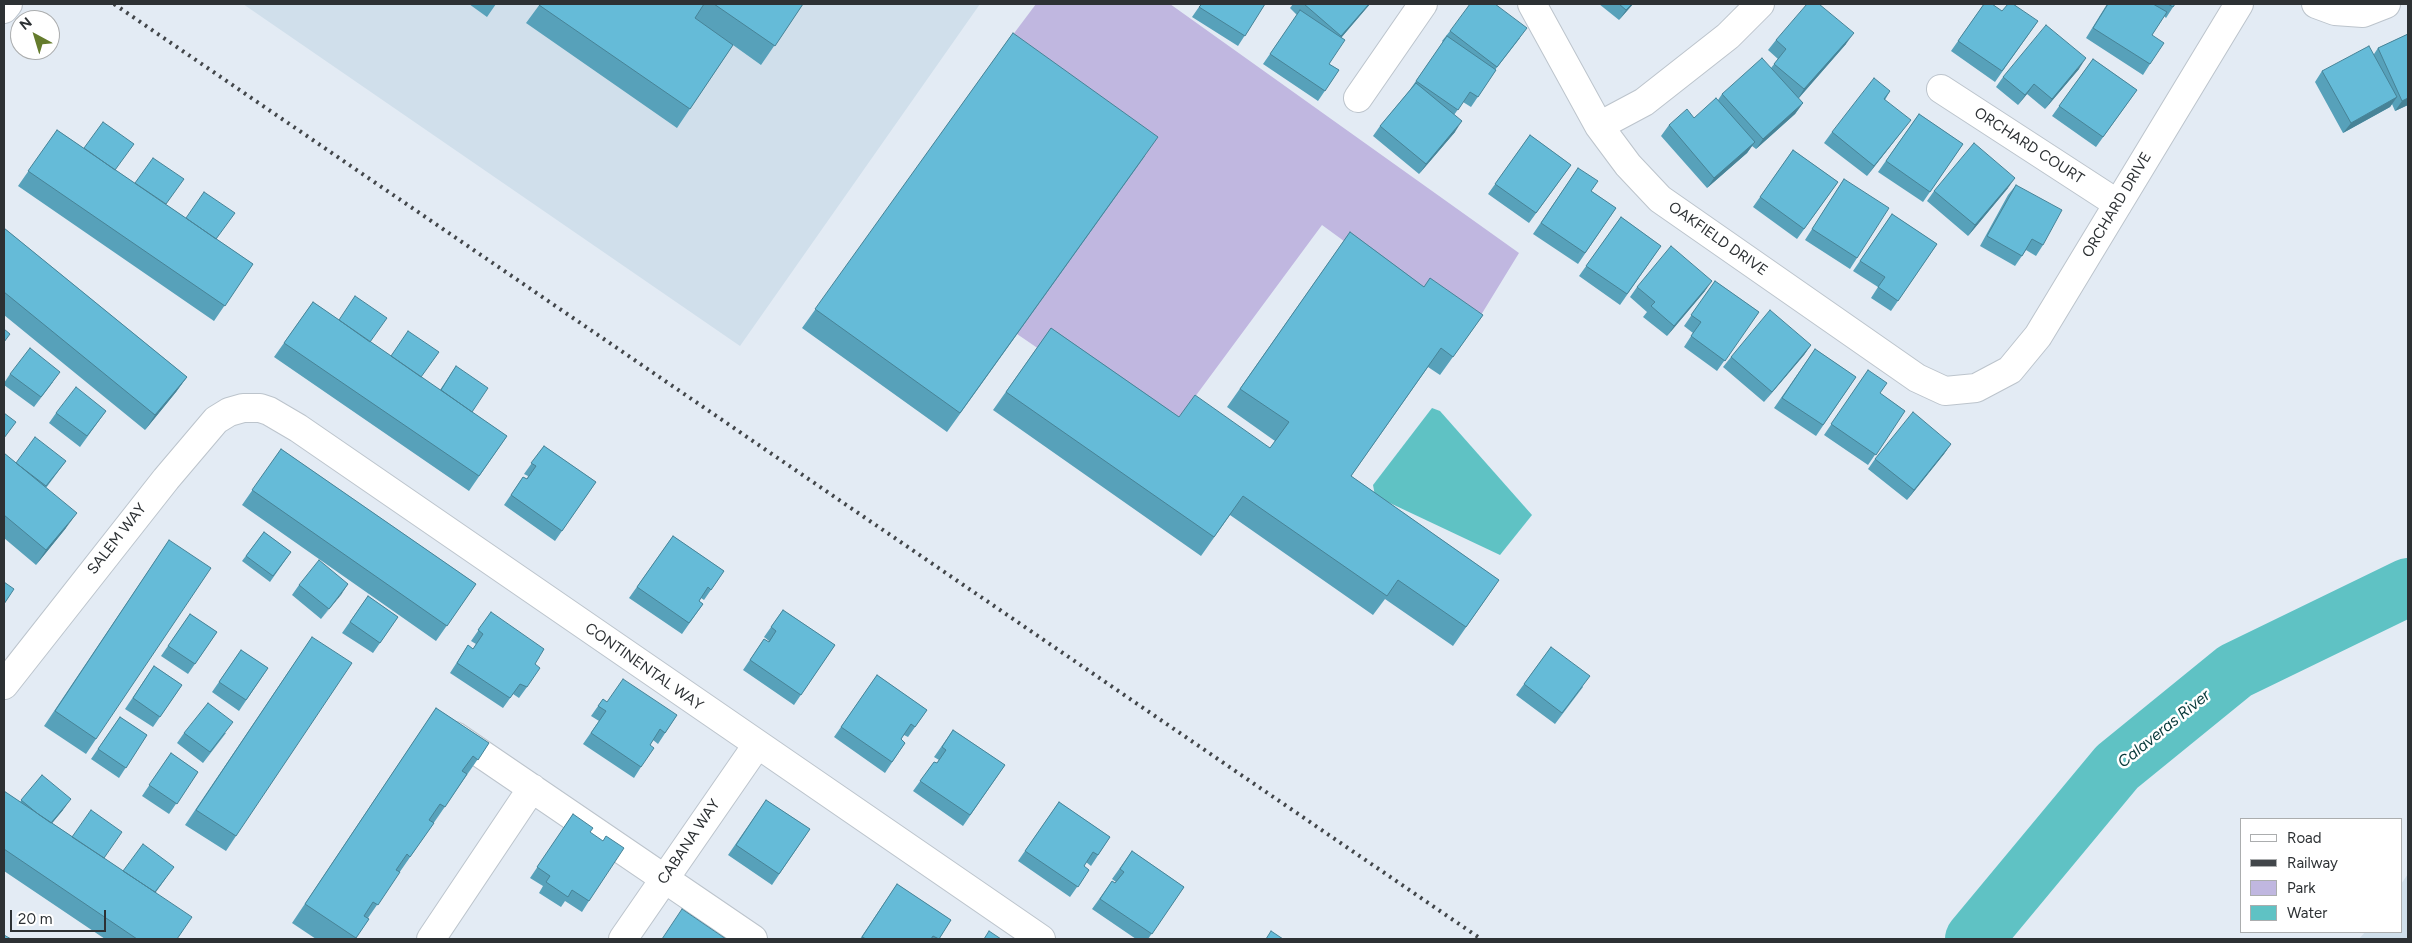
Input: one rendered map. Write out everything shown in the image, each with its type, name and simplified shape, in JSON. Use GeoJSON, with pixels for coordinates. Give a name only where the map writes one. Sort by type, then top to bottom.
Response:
{"type":"FeatureCollection","features":[{"type":"Feature","properties":{"kind":"street"},"geometry":{"type":"LineString","coordinates":[[4,9],[8,4]]}},
{"type":"Feature","properties":{"kind":"street"},"geometry":{"type":"LineString","coordinates":[[1358,98],[1423,4]]}},
{"type":"Feature","properties":{"kind":"street","name":"OAKFIELD DRIVE"},"geometry":{"type":"LineString","coordinates":[[1532,4],[1599,126],[1628,165],[1668,205],[1917,378],[1944,391],[1976,388]]}},
{"type":"Feature","properties":{"kind":"street"},"geometry":{"type":"LineString","coordinates":[[1599,126],[1644,102],[1728,36],[1760,4]]}},
{"type":"Feature","properties":{"kind":"street","name":"ORCHARD DRIVE"},"geometry":{"type":"LineString","coordinates":[[1976,388],[2010,370],[2038,336],[2239,4]]}},
{"type":"Feature","properties":{"kind":"street"},"geometry":{"type":"LineString","coordinates":[[2316,4],[2335,11],[2363,13],[2386,4]]}},
{"type":"Feature","properties":{"kind":"street","name":"ORCHARD COURT"},"geometry":{"type":"LineString","coordinates":[[1941,89],[2118,204]]}},
{"type":"Feature","properties":{"kind":"street","name":"SALEM WAY"},"geometry":{"type":"LineString","coordinates":[[4,685],[178,464],[216,420],[229,412],[243,408]]}},
{"type":"Feature","properties":{"kind":"street","name":"CONTINENTAL WAY"},"geometry":{"type":"LineString","coordinates":[[243,408],[260,408],[269,411],[298,428],[1041,939]]}},
{"type":"Feature","properties":{"kind":"street"},"geometry":{"type":"LineString","coordinates":[[455,736],[753,939]]}},
{"type":"Feature","properties":{"kind":"street","name":"CABANA WAY"},"geometry":{"type":"LineString","coordinates":[[623,939],[757,745]]}},
{"type":"Feature","properties":{"kind":"street"},"geometry":{"type":"LineString","coordinates":[[431,939],[532,788]]}},
{"type":"Feature","properties":{"kind":"shaded area"},"geometry":{"type":"Polygon","coordinates":[[[243,4],[980,4],[740,346],[243,4]]]}},
{"type":"Feature","properties":{"kind":"shaded area"},"geometry":{"type":"Polygon","coordinates":[[[2408,874],[2408,939],[2359,939],[2364,933],[2402,933],[2402,883],[2408,874]]]}},
{"type":"Feature","properties":{"kind":"green space"},"geometry":{"type":"Polygon","coordinates":[[[1036,4],[1170,4],[1519,253],[1470,333],[1322,225],[1166,436],[1017,334],[1000,52],[1036,4]]]}},
{"type":"Feature","properties":{"kind":"water"},"geometry":{"type":"Polygon","coordinates":[[[1432,408],[1440,411],[1532,515],[1500,555],[1375,496],[1373,485],[1432,408]]]}},
{"type":"Feature","properties":{"kind":"building"},"geometry":{"type":"Polygon","coordinates":[[[540,4],[704,4],[695,18],[733,45],[690,109],[540,4]]]}},
{"type":"Feature","properties":{"kind":"building"},"geometry":{"type":"Polygon","coordinates":[[[714,4],[803,4],[775,46],[714,4]]]}},
{"type":"Feature","properties":{"kind":"building"},"geometry":{"type":"Polygon","coordinates":[[[1202,4],[1265,4],[1245,36],[1199,7],[1202,4]]]}},
{"type":"Feature","properties":{"kind":"building"},"geometry":{"type":"Polygon","coordinates":[[[1304,4],[1369,4],[1341,36],[1304,4]]]}},
{"type":"Feature","properties":{"kind":"building"},"geometry":{"type":"Polygon","coordinates":[[[1470,4],[1495,4],[1527,28],[1497,67],[1450,31],[1470,4]]]}},
{"type":"Feature","properties":{"kind":"building"},"geometry":{"type":"Polygon","coordinates":[[[1619,4],[1632,4],[1626,10],[1619,4]]]}},
{"type":"Feature","properties":{"kind":"building"},"geometry":{"type":"Polygon","coordinates":[[[1807,4],[1819,4],[1854,33],[1804,89],[1774,64],[1786,49],[1776,40],[1807,4]]]}},
{"type":"Feature","properties":{"kind":"building"},"geometry":{"type":"Polygon","coordinates":[[[1984,4],[1992,4],[2002,11],[2008,4],[2013,4],[2038,21],[2002,71],[1958,41],[1984,4]]]}},
{"type":"Feature","properties":{"kind":"building"},"geometry":{"type":"Polygon","coordinates":[[[2108,4],[2153,4],[2167,12],[2152,35],[2164,43],[2150,64],[2093,28],[2108,4]]]}},
{"type":"Feature","properties":{"kind":"building"},"geometry":{"type":"Polygon","coordinates":[[[1300,10],[1345,40],[1329,64],[1339,70],[1325,91],[1270,54],[1300,10]]]}},
{"type":"Feature","properties":{"kind":"building"},"geometry":{"type":"Polygon","coordinates":[[[2046,25],[2086,58],[2052,99],[2034,84],[2025,95],[2003,77],[2046,25]]]}},
{"type":"Feature","properties":{"kind":"building"},"geometry":{"type":"Polygon","coordinates":[[[1013,33],[1158,137],[960,413],[815,309],[1013,33]]]}},
{"type":"Feature","properties":{"kind":"building"},"geometry":{"type":"Polygon","coordinates":[[[2408,34],[2408,98],[2402,101],[2378,48],[2408,34]]]}},
{"type":"Feature","properties":{"kind":"building"},"geometry":{"type":"Polygon","coordinates":[[[1447,36],[1496,70],[1478,97],[1470,92],[1458,110],[1416,81],[1447,36]]]}},
{"type":"Feature","properties":{"kind":"building"},"geometry":{"type":"Polygon","coordinates":[[[2369,46],[2397,97],[2351,123],[2322,71],[2369,46]]]}},
{"type":"Feature","properties":{"kind":"building"},"geometry":{"type":"Polygon","coordinates":[[[1762,58],[1803,103],[1763,139],[1722,94],[1762,58]]]}},
{"type":"Feature","properties":{"kind":"building"},"geometry":{"type":"Polygon","coordinates":[[[2093,59],[2137,90],[2103,137],[2059,106],[2093,59]]]}},
{"type":"Feature","properties":{"kind":"building"},"geometry":{"type":"Polygon","coordinates":[[[1874,78],[1890,91],[1884,99],[1911,120],[1874,166],[1832,132],[1874,78]]]}},
{"type":"Feature","properties":{"kind":"building"},"geometry":{"type":"Polygon","coordinates":[[[1416,83],[1462,121],[1426,164],[1380,126],[1416,83]]]}},
{"type":"Feature","properties":{"kind":"building"},"geometry":{"type":"Polygon","coordinates":[[[1716,98],[1755,142],[1714,178],[1669,125],[1687,109],[1694,118],[1716,98]]]}},
{"type":"Feature","properties":{"kind":"building"},"geometry":{"type":"Polygon","coordinates":[[[1919,114],[1963,144],[1930,192],[1886,161],[1919,114]]]}},
{"type":"Feature","properties":{"kind":"building"},"geometry":{"type":"Polygon","coordinates":[[[103,122],[134,144],[115,170],[84,148],[103,122]]]}},
{"type":"Feature","properties":{"kind":"building"},"geometry":{"type":"Polygon","coordinates":[[[57,130],[253,264],[225,306],[28,171],[57,130]]]}},
{"type":"Feature","properties":{"kind":"building"},"geometry":{"type":"Polygon","coordinates":[[[1530,135],[1571,165],[1536,213],[1495,184],[1530,135]]]}},
{"type":"Feature","properties":{"kind":"building"},"geometry":{"type":"Polygon","coordinates":[[[1974,143],[2015,178],[1975,225],[1934,191],[1974,143]]]}},
{"type":"Feature","properties":{"kind":"building"},"geometry":{"type":"Polygon","coordinates":[[[1793,150],[1838,182],[1804,229],[1760,197],[1793,150]]]}},
{"type":"Feature","properties":{"kind":"building"},"geometry":{"type":"Polygon","coordinates":[[[153,158],[184,179],[166,204],[135,183],[153,158]]]}},
{"type":"Feature","properties":{"kind":"building"},"geometry":{"type":"Polygon","coordinates":[[[1578,168],[1598,181],[1591,191],[1616,208],[1585,253],[1541,223],[1578,168]]]}},
{"type":"Feature","properties":{"kind":"building"},"geometry":{"type":"Polygon","coordinates":[[[1844,179],[1889,208],[1857,258],[1812,229],[1844,179]]]}},
{"type":"Feature","properties":{"kind":"building"},"geometry":{"type":"Polygon","coordinates":[[[2016,185],[2062,210],[2043,245],[2032,239],[2022,256],[1987,236],[2016,185]]]}},
{"type":"Feature","properties":{"kind":"building"},"geometry":{"type":"Polygon","coordinates":[[[204,192],[235,213],[216,239],[186,218],[204,192]]]}},
{"type":"Feature","properties":{"kind":"building"},"geometry":{"type":"Polygon","coordinates":[[[1892,214],[1937,244],[1898,301],[1878,287],[1885,277],[1860,261],[1892,214]]]}},
{"type":"Feature","properties":{"kind":"building"},"geometry":{"type":"Polygon","coordinates":[[[1621,217],[1661,246],[1627,294],[1586,266],[1621,217]]]}},
{"type":"Feature","properties":{"kind":"building"},"geometry":{"type":"Polygon","coordinates":[[[4,228],[187,377],[155,415],[4,292],[4,228]]]}},
{"type":"Feature","properties":{"kind":"building"},"geometry":{"type":"Polygon","coordinates":[[[1350,232],[1424,287],[1430,278],[1483,315],[1453,357],[1441,348],[1351,476],[1499,580],[1466,627],[1398,580],[1387,596],[1243,496],[1214,537],[1006,392],[1051,328],[1179,417],[1195,395],[1270,448],[1289,422],[1240,389],[1350,232]]]}},
{"type":"Feature","properties":{"kind":"building"},"geometry":{"type":"Polygon","coordinates":[[[1671,246],[1712,281],[1674,326],[1651,306],[1655,302],[1637,287],[1671,246]]]}},
{"type":"Feature","properties":{"kind":"building"},"geometry":{"type":"Polygon","coordinates":[[[1715,281],[1759,312],[1725,361],[1691,336],[1701,322],[1691,315],[1715,281]]]}},
{"type":"Feature","properties":{"kind":"building"},"geometry":{"type":"Polygon","coordinates":[[[355,296],[387,318],[370,342],[339,320],[355,296]]]}},
{"type":"Feature","properties":{"kind":"building"},"geometry":{"type":"Polygon","coordinates":[[[313,302],[507,436],[479,476],[284,343],[313,302]]]}},
{"type":"Feature","properties":{"kind":"building"},"geometry":{"type":"Polygon","coordinates":[[[1770,310],[1811,345],[1772,392],[1731,357],[1770,310]]]}},
{"type":"Feature","properties":{"kind":"building"},"geometry":{"type":"Polygon","coordinates":[[[4,329],[10,334],[4,342],[4,329]]]}},
{"type":"Feature","properties":{"kind":"building"},"geometry":{"type":"Polygon","coordinates":[[[408,331],[439,352],[421,377],[391,356],[408,331]]]}},
{"type":"Feature","properties":{"kind":"building"},"geometry":{"type":"Polygon","coordinates":[[[30,348],[60,372],[41,397],[10,374],[30,348]]]}},
{"type":"Feature","properties":{"kind":"building"},"geometry":{"type":"Polygon","coordinates":[[[1815,349],[1856,377],[1823,425],[1782,398],[1815,349]]]}},
{"type":"Feature","properties":{"kind":"building"},"geometry":{"type":"Polygon","coordinates":[[[456,366],[488,388],[472,412],[441,390],[456,366]]]}},
{"type":"Feature","properties":{"kind":"building"},"geometry":{"type":"Polygon","coordinates":[[[1868,370],[1887,383],[1880,393],[1905,411],[1876,455],[1831,424],[1868,370]]]}},
{"type":"Feature","properties":{"kind":"building"},"geometry":{"type":"Polygon","coordinates":[[[76,387],[106,411],[87,436],[56,413],[76,387]]]}},
{"type":"Feature","properties":{"kind":"building"},"geometry":{"type":"Polygon","coordinates":[[[1913,412],[1951,444],[1914,490],[1875,459],[1913,412]]]}},
{"type":"Feature","properties":{"kind":"building"},"geometry":{"type":"Polygon","coordinates":[[[4,413],[16,422],[4,438],[4,413]]]}},
{"type":"Feature","properties":{"kind":"building"},"geometry":{"type":"Polygon","coordinates":[[[35,437],[66,461],[46,486],[16,463],[35,437]]]}},
{"type":"Feature","properties":{"kind":"building"},"geometry":{"type":"Polygon","coordinates":[[[544,446],[596,482],[562,531],[511,495],[523,477],[527,479],[536,466],[531,463],[544,446]]]}},
{"type":"Feature","properties":{"kind":"building"},"geometry":{"type":"Polygon","coordinates":[[[281,449],[476,584],[447,626],[252,490],[281,449]]]}},
{"type":"Feature","properties":{"kind":"building"},"geometry":{"type":"Polygon","coordinates":[[[4,453],[77,513],[46,550],[4,515],[4,453]]]}},
{"type":"Feature","properties":{"kind":"building"},"geometry":{"type":"Polygon","coordinates":[[[264,532],[291,552],[273,576],[246,556],[264,532]]]}},
{"type":"Feature","properties":{"kind":"building"},"geometry":{"type":"Polygon","coordinates":[[[673,536],[724,571],[711,590],[708,587],[699,601],[703,604],[689,623],[637,587],[673,536]]]}},
{"type":"Feature","properties":{"kind":"building"},"geometry":{"type":"Polygon","coordinates":[[[169,540],[211,568],[96,739],[55,711],[169,540]]]}},
{"type":"Feature","properties":{"kind":"building"},"geometry":{"type":"Polygon","coordinates":[[[319,560],[348,584],[329,609],[299,585],[319,560]]]}},
{"type":"Feature","properties":{"kind":"building"},"geometry":{"type":"Polygon","coordinates":[[[4,582],[14,589],[4,604],[4,582]]]}},
{"type":"Feature","properties":{"kind":"building"},"geometry":{"type":"Polygon","coordinates":[[[368,596],[398,617],[380,643],[350,622],[368,596]]]}},
{"type":"Feature","properties":{"kind":"building"},"geometry":{"type":"Polygon","coordinates":[[[783,610],[835,645],[801,695],[750,660],[764,639],[769,642],[776,631],[771,627],[783,610]]]}},
{"type":"Feature","properties":{"kind":"building"},"geometry":{"type":"Polygon","coordinates":[[[491,612],[544,649],[535,664],[540,668],[527,687],[520,684],[510,698],[457,663],[468,645],[473,649],[483,634],[478,630],[491,612]]]}},
{"type":"Feature","properties":{"kind":"building"},"geometry":{"type":"Polygon","coordinates":[[[190,614],[217,632],[195,664],[168,646],[190,614]]]}},
{"type":"Feature","properties":{"kind":"building"},"geometry":{"type":"Polygon","coordinates":[[[312,637],[352,663],[236,836],[196,810],[312,637]]]}},
{"type":"Feature","properties":{"kind":"building"},"geometry":{"type":"Polygon","coordinates":[[[1551,647],[1590,676],[1562,713],[1524,684],[1551,647]]]}},
{"type":"Feature","properties":{"kind":"building"},"geometry":{"type":"Polygon","coordinates":[[[241,650],[268,668],[246,700],[219,682],[241,650]]]}},
{"type":"Feature","properties":{"kind":"building"},"geometry":{"type":"Polygon","coordinates":[[[154,666],[182,685],[160,717],[133,698],[154,666]]]}},
{"type":"Feature","properties":{"kind":"building"},"geometry":{"type":"Polygon","coordinates":[[[877,675],[927,710],[915,727],[911,724],[901,739],[905,743],[892,762],[841,727],[877,675]]]}},
{"type":"Feature","properties":{"kind":"building"},"geometry":{"type":"Polygon","coordinates":[[[623,679],[677,715],[665,733],[660,729],[650,745],[654,748],[641,767],[591,733],[606,711],[598,706],[603,699],[607,702],[623,679]]]}},
{"type":"Feature","properties":{"kind":"building"},"geometry":{"type":"Polygon","coordinates":[[[208,703],[233,722],[210,752],[184,733],[208,703]]]}},
{"type":"Feature","properties":{"kind":"building"},"geometry":{"type":"Polygon","coordinates":[[[436,708],[489,743],[478,760],[473,756],[462,771],[467,774],[445,807],[440,804],[429,820],[434,823],[410,857],[407,854],[396,870],[400,872],[378,905],[373,902],[364,916],[369,919],[356,938],[305,904],[436,708]]]}},
{"type":"Feature","properties":{"kind":"building"},"geometry":{"type":"Polygon","coordinates":[[[120,717],[147,735],[126,768],[98,749],[120,717]]]}},
{"type":"Feature","properties":{"kind":"building"},"geometry":{"type":"Polygon","coordinates":[[[953,730],[1005,765],[970,815],[920,781],[946,750],[942,747],[953,730]]]}},
{"type":"Feature","properties":{"kind":"building"},"geometry":{"type":"Polygon","coordinates":[[[171,753],[198,772],[177,804],[149,785],[171,753]]]}},
{"type":"Feature","properties":{"kind":"building"},"geometry":{"type":"Polygon","coordinates":[[[42,775],[71,799],[51,823],[21,800],[42,775]]]}},
{"type":"Feature","properties":{"kind":"building"},"geometry":{"type":"Polygon","coordinates":[[[4,791],[192,917],[177,939],[137,939],[4,849],[4,791]]]}},
{"type":"Feature","properties":{"kind":"building"},"geometry":{"type":"Polygon","coordinates":[[[766,800],[810,829],[779,874],[736,845],[766,800]]]}},
{"type":"Feature","properties":{"kind":"building"},"geometry":{"type":"Polygon","coordinates":[[[1059,802],[1110,837],[1098,855],[1093,852],[1084,866],[1089,870],[1078,887],[1025,851],[1059,802]]]}},
{"type":"Feature","properties":{"kind":"building"},"geometry":{"type":"Polygon","coordinates":[[[91,810],[122,832],[104,858],[72,837],[91,810]]]}},
{"type":"Feature","properties":{"kind":"building"},"geometry":{"type":"Polygon","coordinates":[[[573,814],[593,828],[590,832],[603,841],[606,836],[624,848],[589,901],[572,890],[568,897],[546,882],[550,876],[537,867],[573,814]]]}},
{"type":"Feature","properties":{"kind":"building"},"geometry":{"type":"Polygon","coordinates":[[[143,844],[174,867],[155,892],[123,871],[143,844]]]}},
{"type":"Feature","properties":{"kind":"building"},"geometry":{"type":"Polygon","coordinates":[[[1132,851],[1184,887],[1152,934],[1100,899],[1112,881],[1115,883],[1124,872],[1120,869],[1132,851]]]}},
{"type":"Feature","properties":{"kind":"building"},"geometry":{"type":"Polygon","coordinates":[[[897,884],[951,920],[939,939],[933,936],[931,939],[866,939],[862,937],[897,884]]]}},
{"type":"Feature","properties":{"kind":"building"},"geometry":{"type":"Polygon","coordinates":[[[682,909],[726,939],[662,939],[682,909]]]}},
{"type":"Feature","properties":{"kind":"building"},"geometry":{"type":"Polygon","coordinates":[[[989,931],[1001,939],[984,939],[989,931]]]}},
{"type":"Feature","properties":{"kind":"building"},"geometry":{"type":"Polygon","coordinates":[[[1271,931],[1283,939],[1266,939],[1271,931]]]}},
{"type":"Feature","properties":{"kind":"waterway","name":"Calaveras River"},"geometry":{"type":"LineString","coordinates":[[1974,939],[2117,767],[2235,671],[2408,587]]}},
{"type":"Feature","properties":{"kind":"railway"},"geometry":{"type":"LineString","coordinates":[[114,4],[1481,939]]}}]}
